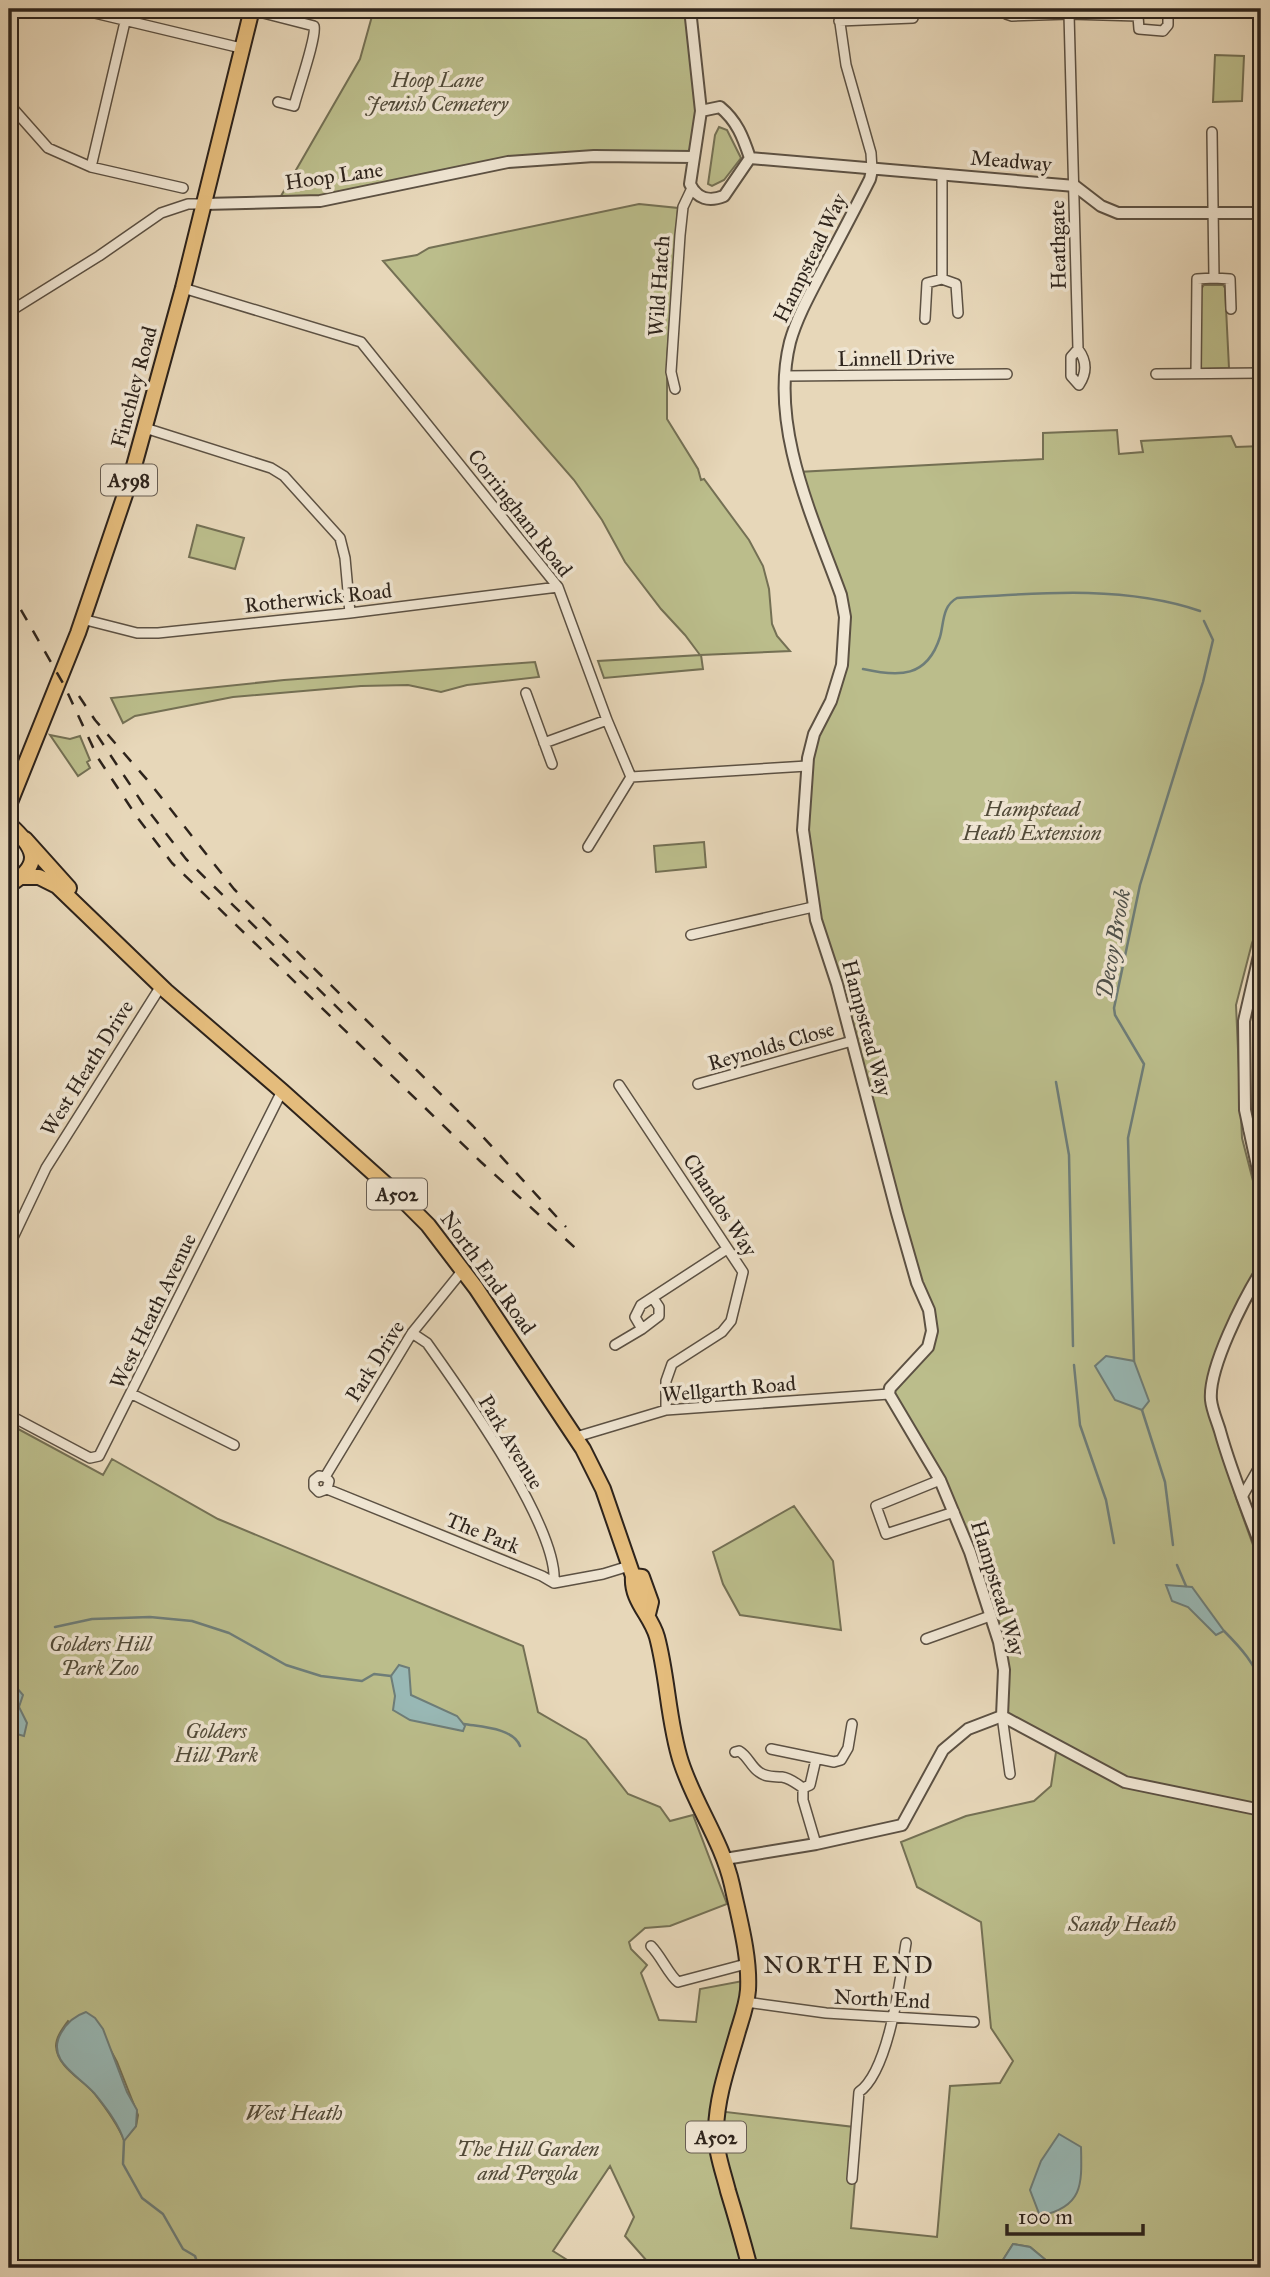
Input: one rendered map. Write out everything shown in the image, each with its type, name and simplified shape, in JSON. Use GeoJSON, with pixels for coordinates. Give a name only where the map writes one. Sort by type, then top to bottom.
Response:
{"type":"FeatureCollection","features":[{"type":"Feature","properties":{"kind":"main road","name":"Finchley Road"},"geometry":{"type":"LineString","coordinates":[[9,805],[82,619],[145,428],[183,288],[252,9]]}},
{"type":"Feature","properties":{"kind":"main road","name":"A502"},"geometry":{"type":"LineString","coordinates":[[9,824],[24,839]]}},
{"type":"Feature","properties":{"kind":"main road"},"geometry":{"type":"LineString","coordinates":[[9,841],[24,839],[32,852],[30,870],[9,885]]}},
{"type":"Feature","properties":{"kind":"main road","name":"North End Road"},"geometry":{"type":"LineString","coordinates":[[24,839],[112,937]]}},
{"type":"Feature","properties":{"kind":"main road","name":"North End Road"},"geometry":{"type":"LineString","coordinates":[[22,877],[39,877],[57,886],[161,986],[400,1197],[428,1225],[463,1270],[576,1437],[603,1489],[631,1571],[632,1586],[642,1612],[648,1614],[658,1642],[673,1737],[682,1766],[726,1862]]}},
{"type":"Feature","properties":{"kind":"main road","name":"A502"},"geometry":{"type":"LineString","coordinates":[[726,1862],[746,1964],[748,1989],[723,2083],[715,2133],[719,2158],[750,2268]]}},
{"type":"Feature","properties":{"kind":"street"},"geometry":{"type":"LineString","coordinates":[[78,9],[241,48]]}},
{"type":"Feature","properties":{"kind":"street"},"geometry":{"type":"LineString","coordinates":[[92,167],[128,9]]}},
{"type":"Feature","properties":{"kind":"street"},"geometry":{"type":"LineString","coordinates":[[252,9],[314,26],[316,34],[295,106],[278,102]]}},
{"type":"Feature","properties":{"kind":"street"},"geometry":{"type":"LineString","coordinates":[[690,9],[701,111],[690,178],[692,188],[704,199],[724,195],[750,158],[732,117],[720,107],[701,111]]}},
{"type":"Feature","properties":{"kind":"street"},"geometry":{"type":"LineString","coordinates":[[838,9],[846,65],[871,153],[872,170]]}},
{"type":"Feature","properties":{"kind":"street"},"geometry":{"type":"LineString","coordinates":[[1004,9],[1006,14],[1012,16],[1138,13],[1139,29],[1163,31],[1168,24],[1168,9]]}},
{"type":"Feature","properties":{"kind":"street","name":"Heathgate"},"geometry":{"type":"LineString","coordinates":[[1069,14],[1078,349]]}},
{"type":"Feature","properties":{"kind":"street"},"geometry":{"type":"LineString","coordinates":[[839,21],[913,18]]}},
{"type":"Feature","properties":{"kind":"street"},"geometry":{"type":"LineString","coordinates":[[9,104],[48,148],[92,167],[183,188]]}},
{"type":"Feature","properties":{"kind":"street"},"geometry":{"type":"LineString","coordinates":[[1212,132],[1214,278]]}},
{"type":"Feature","properties":{"kind":"street","name":"Hoop Lane"},"geometry":{"type":"LineString","coordinates":[[9,312],[99,256],[161,213],[188,204],[320,201],[508,162],[594,156],[694,157]]}},
{"type":"Feature","properties":{"kind":"street","name":"Meadway"},"geometry":{"type":"LineString","coordinates":[[750,158],[1074,186],[1101,206],[1118,213],[1261,213]]}},
{"type":"Feature","properties":{"kind":"street","name":"Hampstead Way"},"geometry":{"type":"LineString","coordinates":[[872,170],[870,179],[806,302],[791,341],[785,376],[787,423],[798,472],[841,595],[845,617],[841,672],[831,701],[814,734],[807,766],[803,830],[813,907],[917,1283],[932,1322],[932,1339],[928,1347],[890,1388],[889,1394],[940,1480],[970,1552],[1003,1670],[1002,1716]]}},
{"type":"Feature","properties":{"kind":"street"},"geometry":{"type":"LineString","coordinates":[[942,175],[942,279]]}},
{"type":"Feature","properties":{"kind":"street","name":"Wild Hatch"},"geometry":{"type":"LineString","coordinates":[[675,388],[671,372],[680,235],[683,207],[692,188]]}},
{"type":"Feature","properties":{"kind":"street"},"geometry":{"type":"LineString","coordinates":[[925,319],[926,283],[942,279],[956,284],[958,313]]}},
{"type":"Feature","properties":{"kind":"street"},"geometry":{"type":"LineString","coordinates":[[1196,373],[1197,279],[1230,279],[1231,309]]}},
{"type":"Feature","properties":{"kind":"street","name":"Corringham Road"},"geometry":{"type":"LineString","coordinates":[[183,288],[361,342],[558,587],[631,777]]}},
{"type":"Feature","properties":{"kind":"street"},"geometry":{"type":"LineString","coordinates":[[1156,374],[1261,373]]}},
{"type":"Feature","properties":{"kind":"street","name":"Linnell Drive"},"geometry":{"type":"LineString","coordinates":[[785,376],[1007,374]]}},
{"type":"Feature","properties":{"kind":"street"},"geometry":{"type":"LineString","coordinates":[[145,428],[271,468],[284,476],[340,538],[345,558],[350,613]]}},
{"type":"Feature","properties":{"kind":"street","name":"Rotherwick Road"},"geometry":{"type":"LineString","coordinates":[[82,619],[137,633],[158,633],[558,587]]}},
{"type":"Feature","properties":{"kind":"street"},"geometry":{"type":"LineString","coordinates":[[526,693],[552,764]]}},
{"type":"Feature","properties":{"kind":"street"},"geometry":{"type":"LineString","coordinates":[[544,743],[607,720]]}},
{"type":"Feature","properties":{"kind":"street"},"geometry":{"type":"LineString","coordinates":[[588,847],[631,777],[807,766]]}},
{"type":"Feature","properties":{"kind":"street"},"geometry":{"type":"LineString","coordinates":[[691,935],[813,907]]}},
{"type":"Feature","properties":{"kind":"street"},"geometry":{"type":"LineString","coordinates":[[1261,947],[1244,1021],[1245,1110],[1261,1184]]}},
{"type":"Feature","properties":{"kind":"street","name":"West Heath Drive"},"geometry":{"type":"LineString","coordinates":[[9,1246],[46,1168],[161,986]]}},
{"type":"Feature","properties":{"kind":"street","name":"Reynolds Close"},"geometry":{"type":"LineString","coordinates":[[698,1084],[852,1041]]}},
{"type":"Feature","properties":{"kind":"street","name":"Chandos Way"},"geometry":{"type":"LineString","coordinates":[[619,1084],[743,1272],[731,1321],[722,1332],[672,1364],[666,1381],[666,1410]]}},
{"type":"Feature","properties":{"kind":"street","name":"West Heath Avenue"},"geometry":{"type":"LineString","coordinates":[[9,1415],[96,1458],[104,1449],[282,1091]]}},
{"type":"Feature","properties":{"kind":"street"},"geometry":{"type":"LineString","coordinates":[[1249,1130],[1261,1119]]}},
{"type":"Feature","properties":{"kind":"street"},"geometry":{"type":"LineString","coordinates":[[642,1329],[635,1317],[641,1305],[727,1249]]}},
{"type":"Feature","properties":{"kind":"street","name":"Park Drive"},"geometry":{"type":"LineString","coordinates":[[327,1483],[412,1333],[463,1270]]}},
{"type":"Feature","properties":{"kind":"street"},"geometry":{"type":"LineString","coordinates":[[1261,1271],[1237,1314],[1212,1382],[1211,1400],[1226,1454],[1261,1547]]}},
{"type":"Feature","properties":{"kind":"street"},"geometry":{"type":"LineString","coordinates":[[615,1345],[659,1316],[659,1307],[653,1298]]}},
{"type":"Feature","properties":{"kind":"street","name":"Park Avenue"},"geometry":{"type":"LineString","coordinates":[[412,1333],[427,1343],[505,1461],[537,1521],[555,1569],[554,1583]]}},
{"type":"Feature","properties":{"kind":"street"},"geometry":{"type":"LineString","coordinates":[[132,1394],[234,1445]]}},
{"type":"Feature","properties":{"kind":"street","name":"Wellgarth Road"},"geometry":{"type":"LineString","coordinates":[[576,1437],[666,1410],[889,1394]]}},
{"type":"Feature","properties":{"kind":"street"},"geometry":{"type":"LineString","coordinates":[[1242,1497],[1261,1464]]}},
{"type":"Feature","properties":{"kind":"street"},"geometry":{"type":"LineString","coordinates":[[940,1480],[876,1506],[886,1534],[954,1512]]}},
{"type":"Feature","properties":{"kind":"street","name":"The Park"},"geometry":{"type":"LineString","coordinates":[[314,1487],[319,1492],[327,1483],[554,1583]]}},
{"type":"Feature","properties":{"kind":"street"},"geometry":{"type":"LineString","coordinates":[[554,1583],[631,1571]]}},
{"type":"Feature","properties":{"kind":"street"},"geometry":{"type":"LineString","coordinates":[[926,1639],[990,1616]]}},
{"type":"Feature","properties":{"kind":"street"},"geometry":{"type":"LineString","coordinates":[[726,1862],[902,1825],[943,1749],[968,1729],[1002,1716],[1125,1782],[1261,1810]]}},
{"type":"Feature","properties":{"kind":"street"},"geometry":{"type":"LineString","coordinates":[[1002,1716],[1010,1774]]}},
{"type":"Feature","properties":{"kind":"street"},"geometry":{"type":"LineString","coordinates":[[771,1749],[834,1762],[841,1760],[848,1748],[852,1724]]}},
{"type":"Feature","properties":{"kind":"street"},"geometry":{"type":"LineString","coordinates":[[735,1752],[744,1754],[757,1771],[772,1778],[788,1779],[803,1788]]}},
{"type":"Feature","properties":{"kind":"street"},"geometry":{"type":"LineString","coordinates":[[803,1788],[810,1785],[816,1759]]}},
{"type":"Feature","properties":{"kind":"street"},"geometry":{"type":"LineString","coordinates":[[803,1788],[803,1800],[816,1843]]}},
{"type":"Feature","properties":{"kind":"street"},"geometry":{"type":"LineString","coordinates":[[852,2179],[859,2092],[869,2085],[894,2018],[906,1943]]}},
{"type":"Feature","properties":{"kind":"street"},"geometry":{"type":"LineString","coordinates":[[651,1946],[662,1957],[674,1980],[678,1982],[746,1964]]}},
{"type":"Feature","properties":{"kind":"street","name":"North End"},"geometry":{"type":"LineString","coordinates":[[746,2002],[826,2013],[974,2022]]}},
{"type":"Feature","properties":{"kind":"green space","name":"Hoop Lane Jewish Cemetery"},"geometry":{"type":"Polygon","coordinates":[[[374,9],[687,9],[701,111],[694,157],[508,162],[433,178],[277,203],[360,59],[374,9]]]}},
{"type":"Feature","properties":{"kind":"green space"},"geometry":{"type":"Polygon","coordinates":[[[1215,55],[1244,56],[1242,101],[1213,102],[1215,55]]]}},
{"type":"Feature","properties":{"kind":"green space"},"geometry":{"type":"Polygon","coordinates":[[[719,127],[727,130],[741,158],[724,180],[712,186],[708,184],[715,135],[719,127]]]}},
{"type":"Feature","properties":{"kind":"green space"},"geometry":{"type":"Polygon","coordinates":[[[639,204],[678,208],[667,360],[667,419],[698,469],[701,480],[704,479],[749,540],[763,566],[769,589],[772,624],[777,636],[790,651],[701,655],[703,669],[604,678],[598,661],[700,655],[625,562],[602,520],[574,480],[383,261],[417,255],[429,248],[639,204]]]}},
{"type":"Feature","properties":{"kind":"green space"},"geometry":{"type":"Polygon","coordinates":[[[1204,285],[1223,285],[1225,288],[1229,368],[1199,369],[1201,289],[1204,285]]]}},
{"type":"Feature","properties":{"kind":"green space"},"geometry":{"type":"Polygon","coordinates":[[[1117,430],[1119,454],[1143,452],[1141,441],[1231,436],[1236,447],[1261,446],[1261,919],[1236,1005],[1242,1138],[1261,1212],[1260,1266],[1238,1304],[1212,1368],[1206,1395],[1236,1498],[1261,1567],[1261,2268],[1045,2268],[1047,2261],[1030,2247],[1013,2244],[1001,2263],[1004,2268],[653,2268],[625,2236],[634,2217],[610,2166],[553,2251],[580,2268],[9,2268],[9,1424],[103,1475],[112,1459],[218,1519],[523,1646],[538,1712],[586,1740],[628,1794],[660,1807],[670,1821],[693,1815],[727,1904],[670,1926],[645,1928],[629,1942],[631,1949],[647,1965],[641,1973],[659,2020],[696,2022],[700,1989],[748,1980],[717,2111],[854,2127],[855,2180],[851,2228],[937,2237],[950,2086],[1000,2083],[1013,2061],[991,2028],[981,1922],[917,1887],[901,1842],[966,1816],[1034,1801],[1051,1786],[1057,1745],[1002,1716],[1004,1669],[954,1512],[889,1394],[932,1339],[813,907],[803,830],[807,766],[838,684],[841,595],[798,472],[1043,459],[1043,433],[1117,430]],[[68,2021],[58,2036],[56,2046],[61,2060],[94,2093],[124,2140],[136,2126],[138,2115],[110,2049],[68,2021]]]}},
{"type":"Feature","properties":{"kind":"green space"},"geometry":{"type":"Polygon","coordinates":[[[197,525],[244,538],[235,569],[189,557],[197,525]]]}},
{"type":"Feature","properties":{"kind":"green space"},"geometry":{"type":"Polygon","coordinates":[[[535,662],[539,677],[467,685],[441,692],[408,685],[361,686],[233,697],[135,716],[123,723],[111,698],[284,680],[535,662]]]}},
{"type":"Feature","properties":{"kind":"green space"},"geometry":{"type":"Polygon","coordinates":[[[50,735],[70,739],[80,736],[90,760],[87,762],[90,768],[78,776],[50,735]]]}},
{"type":"Feature","properties":{"kind":"green space"},"geometry":{"type":"Polygon","coordinates":[[[704,842],[706,867],[656,872],[654,846],[704,842]]]}},
{"type":"Feature","properties":{"kind":"green space"},"geometry":{"type":"Polygon","coordinates":[[[794,1506],[833,1561],[841,1630],[740,1615],[723,1584],[713,1552],[794,1506]]]}},
{"type":"Feature","properties":{"kind":"water"},"geometry":{"type":"Polygon","coordinates":[[[1106,1356],[1134,1361],[1149,1401],[1142,1410],[1115,1400],[1095,1366],[1106,1356]]]}},
{"type":"Feature","properties":{"kind":"water"},"geometry":{"type":"Polygon","coordinates":[[[1166,1585],[1192,1587],[1224,1631],[1216,1635],[1188,1607],[1172,1601],[1166,1585]]]}},
{"type":"Feature","properties":{"kind":"water"},"geometry":{"type":"Polygon","coordinates":[[[399,1665],[409,1668],[411,1695],[457,1716],[465,1726],[463,1731],[410,1720],[393,1710],[395,1696],[391,1676],[399,1665]]]}},
{"type":"Feature","properties":{"kind":"water"},"geometry":{"type":"Polygon","coordinates":[[[9,1688],[17,1688],[23,1695],[19,1707],[27,1723],[24,1736],[9,1732],[9,1688]]]}},
{"type":"Feature","properties":{"kind":"water"},"geometry":{"type":"Polygon","coordinates":[[[86,2012],[95,2018],[103,2029],[127,2092],[137,2110],[136,2126],[124,2141],[116,2122],[95,2094],[66,2067],[57,2052],[57,2043],[66,2026],[86,2012]]]}},
{"type":"Feature","properties":{"kind":"water"},"geometry":{"type":"Polygon","coordinates":[[[1059,2134],[1081,2147],[1080,2183],[1072,2200],[1065,2207],[1040,2216],[1030,2190],[1041,2161],[1059,2134]]]}},
{"type":"Feature","properties":{"kind":"water"},"geometry":{"type":"Polygon","coordinates":[[[1013,2244],[1030,2247],[1047,2261],[1045,2268],[1004,2268],[1001,2263],[1013,2244]]]}},
{"type":"Feature","properties":{"kind":"waterway","name":"Decoy Brook"},"geometry":{"type":"LineString","coordinates":[[863,669],[900,673],[919,667],[928,660],[934,650],[946,610],[957,598],[1049,593],[1111,594],[1141,597],[1200,611]]}},
{"type":"Feature","properties":{"kind":"waterway","name":"Decoy Brook"},"geometry":{"type":"LineString","coordinates":[[1134,1361],[1128,1138],[1144,1064],[1115,1015],[1114,1008],[1140,885],[1203,682],[1213,640],[1204,621]]}},
{"type":"Feature","properties":{"kind":"waterway"},"geometry":{"type":"LineString","coordinates":[[1056,1082],[1069,1155],[1073,1346]]}},
{"type":"Feature","properties":{"kind":"waterway"},"geometry":{"type":"LineString","coordinates":[[1074,1365],[1080,1425],[1106,1500],[1114,1543]]}},
{"type":"Feature","properties":{"kind":"waterway","name":"Decoy Brook"},"geometry":{"type":"LineString","coordinates":[[1142,1410],[1165,1482],[1173,1545]]}},
{"type":"Feature","properties":{"kind":"waterway","name":"Decoy Brook"},"geometry":{"type":"LineString","coordinates":[[1177,1565],[1186,1586]]}},
{"type":"Feature","properties":{"kind":"waterway"},"geometry":{"type":"LineString","coordinates":[[55,1627],[92,1619],[150,1617],[192,1621],[229,1633],[286,1665],[321,1676],[362,1681],[374,1674],[391,1676]]}},
{"type":"Feature","properties":{"kind":"waterway","name":"Decoy Brook"},"geometry":{"type":"LineString","coordinates":[[1224,1631],[1252,1664],[1261,1687]]}},
{"type":"Feature","properties":{"kind":"waterway"},"geometry":{"type":"LineString","coordinates":[[464,1724],[504,1732],[511,1735],[520,1746]]}},
{"type":"Feature","properties":{"kind":"waterway"},"geometry":{"type":"LineString","coordinates":[[9,1859],[15,1885]]}},
{"type":"Feature","properties":{"kind":"waterway"},"geometry":{"type":"LineString","coordinates":[[124,2141],[123,2164],[142,2198],[163,2214],[183,2249],[195,2256],[199,2268]]}},
{"type":"Feature","properties":{"kind":"railway"},"geometry":{"type":"LineString","coordinates":[[9,589],[64,685],[98,758],[137,817],[172,863],[481,1162],[583,1255]]}},
{"type":"Feature","properties":{"kind":"railway"},"geometry":{"type":"LineString","coordinates":[[79,696],[95,720],[149,782],[234,889],[473,1126],[566,1227]]}},
{"type":"Feature","properties":{"kind":"railway"},"geometry":{"type":"LineString","coordinates":[[97,735],[143,804],[186,859],[349,1019]]}},
{"type":"Feature","properties":{"kind":"district","name":"NORTH END"},"geometry":{"type":"Point","coordinates":[849,1965]}},
{"type":"Feature","properties":{"kind":"park label","name":"Hampstead Heath Extension"},"geometry":{"type":"Point","coordinates":[1032,821]}},
{"type":"Feature","properties":{"kind":"park label","name":"Golders Hill Park Zoo"},"geometry":{"type":"Point","coordinates":[100,1656]}},
{"type":"Feature","properties":{"kind":"park label","name":"Golders Hill Park"},"geometry":{"type":"Point","coordinates":[216,1743]}},
{"type":"Feature","properties":{"kind":"park label","name":"Sandy Heath"},"geometry":{"type":"Point","coordinates":[1122,1924]}},
{"type":"Feature","properties":{"kind":"park label","name":"West Heath"},"geometry":{"type":"Point","coordinates":[294,2113]}},
{"type":"Feature","properties":{"kind":"park label","name":"The Hill Garden and Pergola"},"geometry":{"type":"Point","coordinates":[528,2161]}}]}
